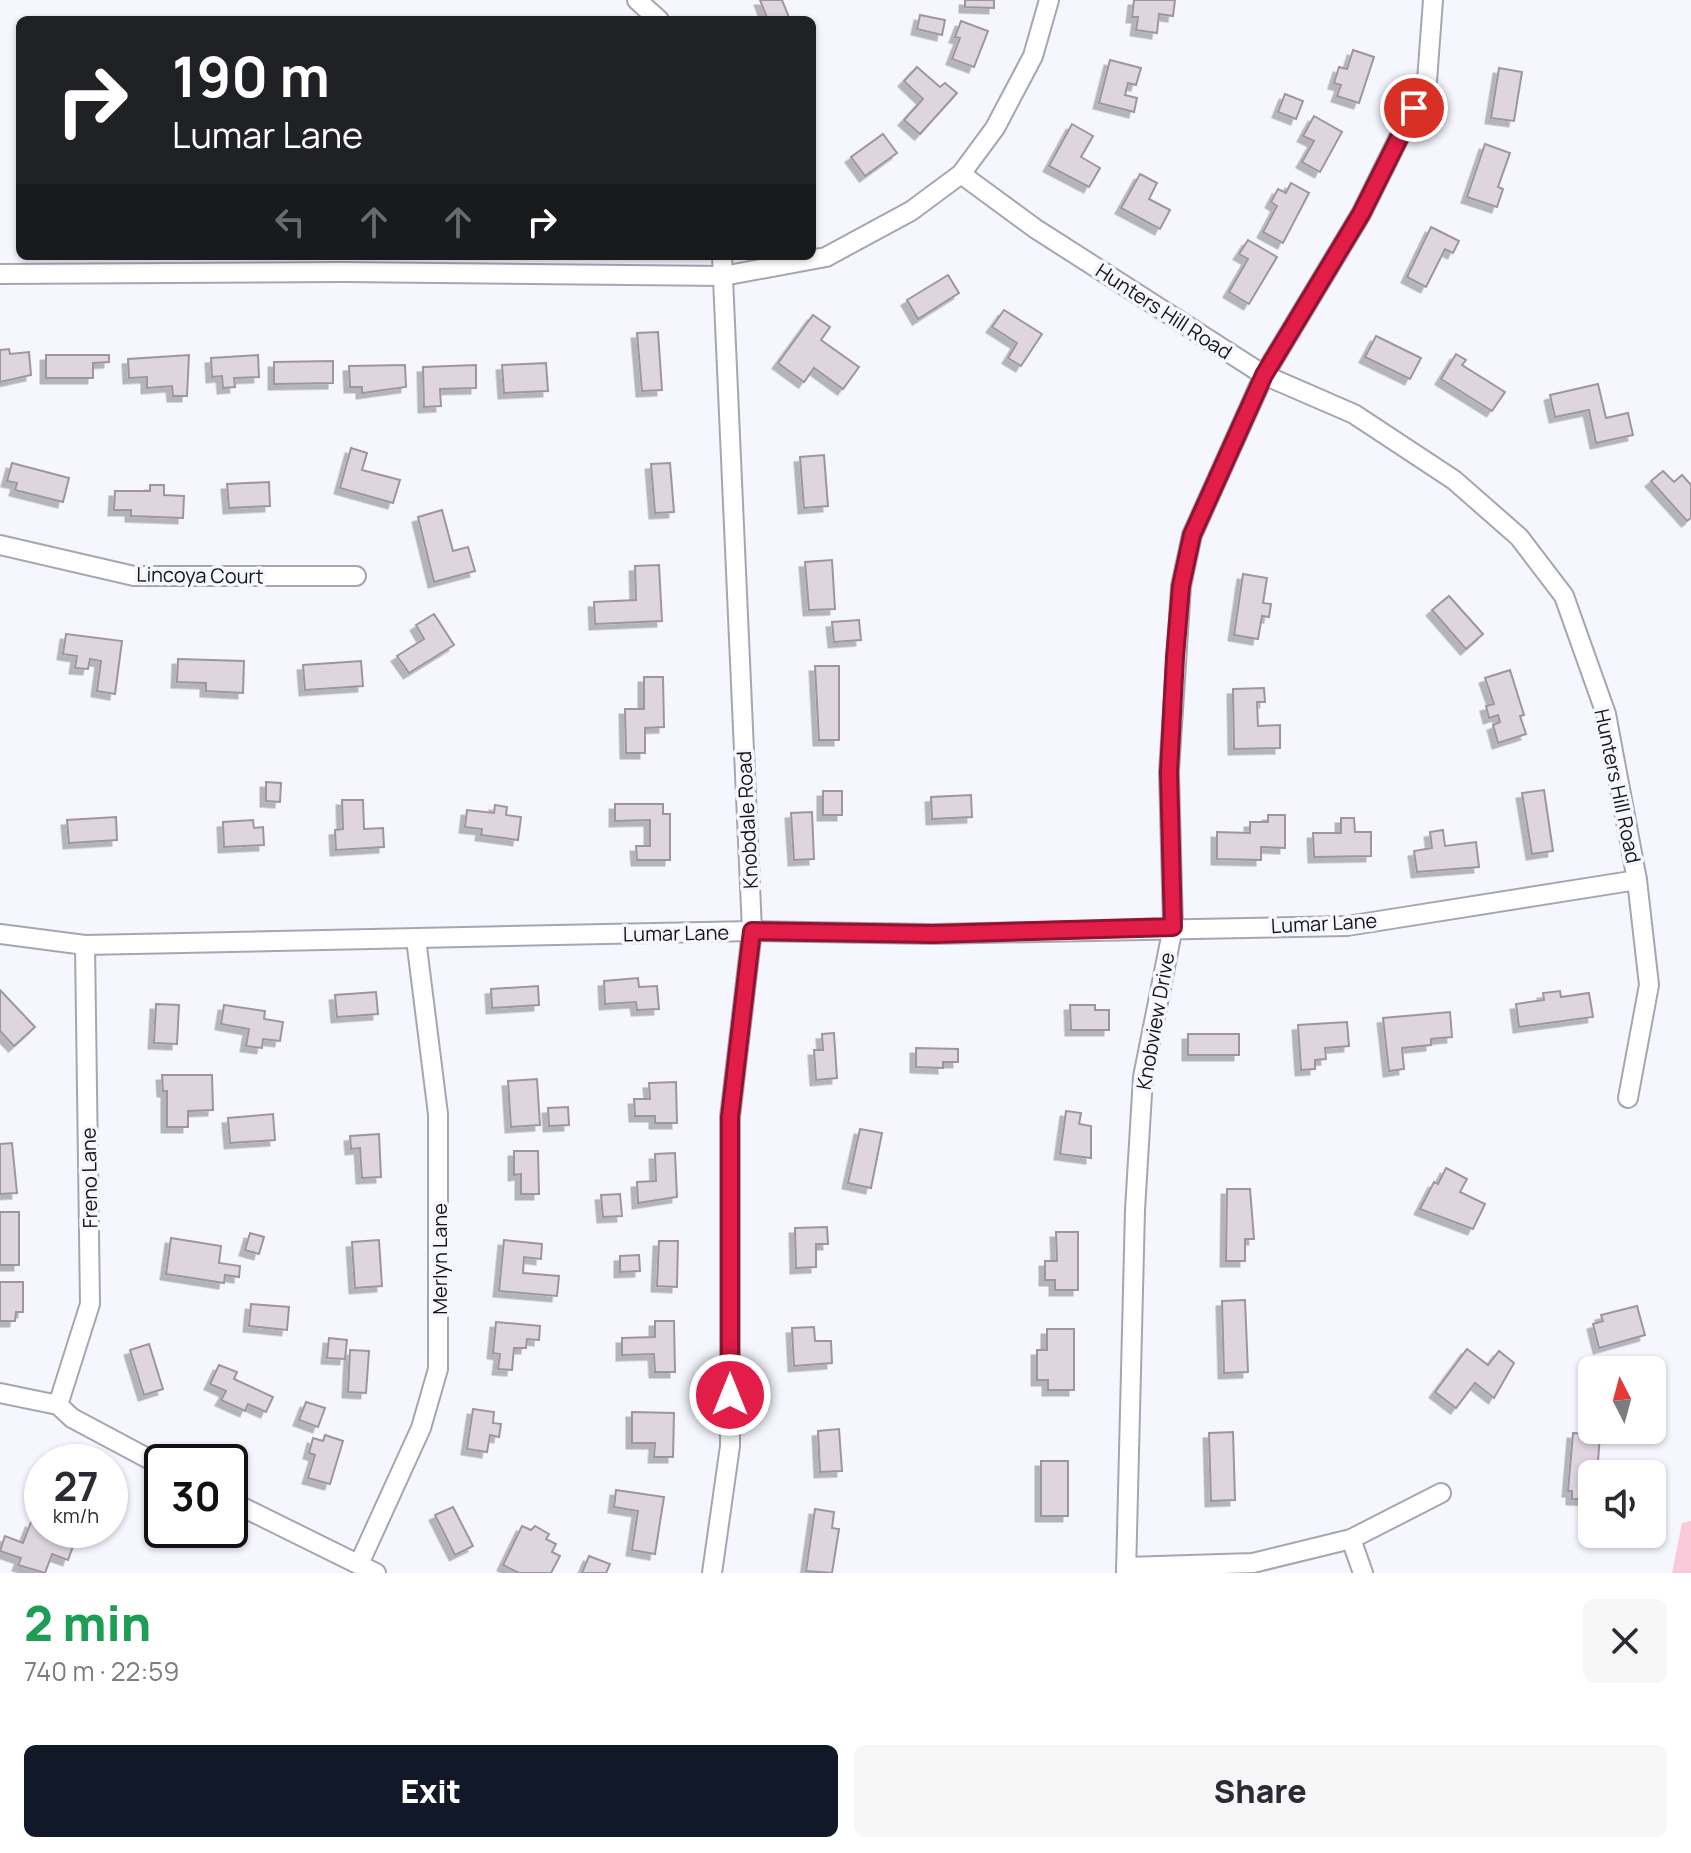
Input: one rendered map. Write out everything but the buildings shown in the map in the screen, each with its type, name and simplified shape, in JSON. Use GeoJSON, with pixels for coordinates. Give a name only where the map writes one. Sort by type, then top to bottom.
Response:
{"type":"FeatureCollection","features":[{"type":"Feature","properties":{"kind":"street"},"geometry":{"type":"LineString","coordinates":[[637,0],[655,16]]}},
{"type":"Feature","properties":{"kind":"street"},"geometry":{"type":"LineString","coordinates":[[816,259],[826,257],[911,211],[961,174],[995,128],[1033,56],[1049,0]]}},
{"type":"Feature","properties":{"kind":"street","name":"Knobview Drive"},"geometry":{"type":"LineString","coordinates":[[1126,1570],[1135,1210],[1143,1077],[1173,927],[1169,772],[1181,586],[1192,535],[1264,375],[1361,214],[1427,81],[1433,0]]}},
{"type":"Feature","properties":{"kind":"street","name":"Hunters Hill Road"},"geometry":{"type":"LineString","coordinates":[[961,174],[1036,229],[1264,375],[1354,414],[1454,480],[1519,537],[1564,596],[1606,714],[1637,880],[1649,985],[1628,1098]]}},
{"type":"Feature","properties":{"kind":"street","name":"Knobdale Road"},"geometry":{"type":"LineString","coordinates":[[712,1573],[730,1446],[730,1117],[752,931],[722,260]]}},
{"type":"Feature","properties":{"kind":"street"},"geometry":{"type":"LineString","coordinates":[[0,274],[406,272],[723,276],[810,260]]}},
{"type":"Feature","properties":{"kind":"street","name":"Lincoya Court"},"geometry":{"type":"LineString","coordinates":[[0,545],[134,576],[356,576]]}},
{"type":"Feature","properties":{"kind":"street","name":"Lumar Lane"},"geometry":{"type":"LineString","coordinates":[[0,934],[85,945],[752,931],[933,934],[1347,926],[1637,880]]}},
{"type":"Feature","properties":{"kind":"street","name":"Merlyn Lane"},"geometry":{"type":"LineString","coordinates":[[359,1564],[421,1428],[438,1369],[438,1114],[416,939]]}},
{"type":"Feature","properties":{"kind":"street","name":"Freno Lane"},"geometry":{"type":"LineString","coordinates":[[58,1405],[90,1304],[85,945]]}},
{"type":"Feature","properties":{"kind":"street"},"geometry":{"type":"LineString","coordinates":[[0,1393],[58,1405],[72,1418],[144,1456]]}},
{"type":"Feature","properties":{"kind":"street"},"geometry":{"type":"LineString","coordinates":[[1126,1570],[1253,1563],[1351,1539],[1441,1493]]}},
{"type":"Feature","properties":{"kind":"street"},"geometry":{"type":"LineString","coordinates":[[248,1510],[376,1573]]}},
{"type":"Feature","properties":{"kind":"street"},"geometry":{"type":"LineString","coordinates":[[1351,1539],[1363,1573]]}},
{"type":"Feature","properties":{"kind":"shaded area"},"geometry":{"type":"Polygon","coordinates":[[[1691,1521],[1691,1573],[1672,1573],[1682,1523],[1691,1521]]]}},
{"type":"Feature","properties":{"kind":"route"},"geometry":{"type":"LineString","coordinates":[[730,1395],[730,1117],[752,931],[933,934],[1173,927],[1169,772],[1181,586],[1192,535],[1223,459],[1264,375],[1361,214],[1414,108]]}}]}
